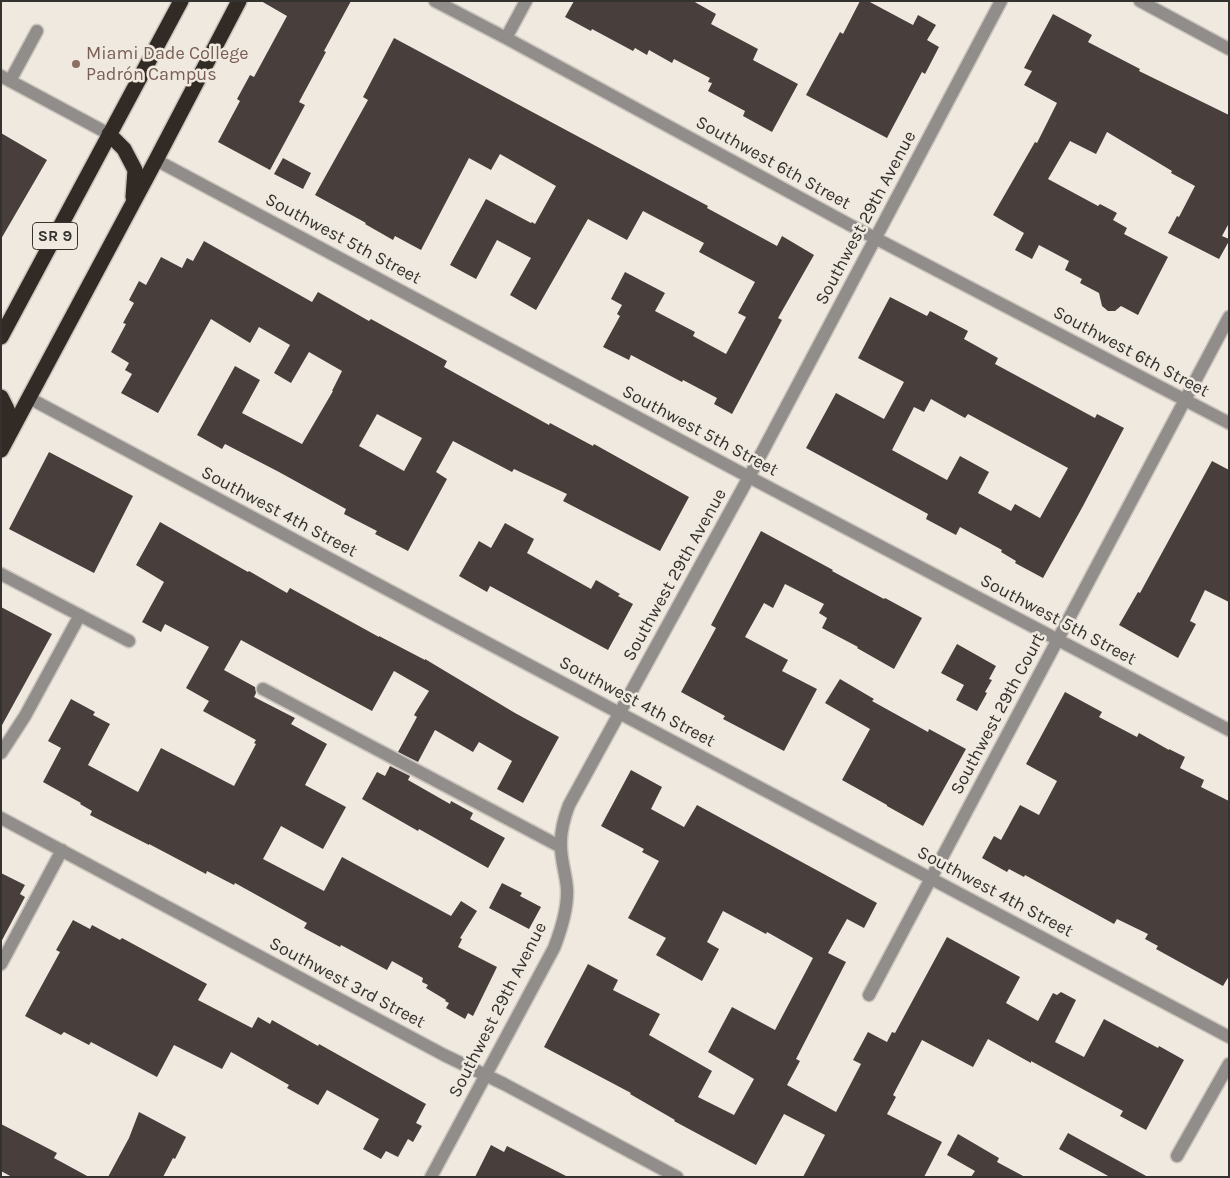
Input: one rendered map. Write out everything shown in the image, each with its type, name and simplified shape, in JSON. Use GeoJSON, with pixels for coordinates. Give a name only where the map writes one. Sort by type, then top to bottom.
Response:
{"type":"FeatureCollection","features":[{"type":"Feature","properties":{"kind":"highway","name":"SR 9"},"geometry":{"type":"LineString","coordinates":[[1,337],[181,1]]}},
{"type":"Feature","properties":{"kind":"highway"},"geometry":{"type":"LineString","coordinates":[[1,449],[239,1]]}},
{"type":"Feature","properties":{"kind":"highway"},"geometry":{"type":"LineString","coordinates":[[109,134],[124,149],[135,170],[132,204]]}},
{"type":"Feature","properties":{"kind":"highway"},"geometry":{"type":"LineString","coordinates":[[1,397],[7,409],[1,449]]}},
{"type":"Feature","properties":{"kind":"street","name":"Southwest 6th Street"},"geometry":{"type":"LineString","coordinates":[[435,1],[875,238],[1229,423]]}},
{"type":"Feature","properties":{"kind":"street"},"geometry":{"type":"LineString","coordinates":[[506,38],[526,1]]}},
{"type":"Feature","properties":{"kind":"street","name":"Southwest 29th Avenue"},"geometry":{"type":"LineString","coordinates":[[431,1177],[554,948],[561,930],[566,910],[567,889],[561,848],[561,832],[569,805],[749,476],[1002,1]]}},
{"type":"Feature","properties":{"kind":"street"},"geometry":{"type":"LineString","coordinates":[[1140,1],[1229,48]]}},
{"type":"Feature","properties":{"kind":"street"},"geometry":{"type":"LineString","coordinates":[[37,31],[6,78],[109,134]]}},
{"type":"Feature","properties":{"kind":"street","name":"Southwest 5th Street"},"geometry":{"type":"LineString","coordinates":[[156,160],[1229,730]]}},
{"type":"Feature","properties":{"kind":"street","name":"Southwest 29th Court"},"geometry":{"type":"LineString","coordinates":[[869,995],[1229,317]]}},
{"type":"Feature","properties":{"kind":"street","name":"Southwest 4th Street"},"geometry":{"type":"LineString","coordinates":[[29,398],[1229,1037]]}},
{"type":"Feature","properties":{"kind":"street"},"geometry":{"type":"LineString","coordinates":[[1,574],[128,641]]}},
{"type":"Feature","properties":{"kind":"street"},"geometry":{"type":"LineString","coordinates":[[1,753],[25,716],[80,616]]}},
{"type":"Feature","properties":{"kind":"street"},"geometry":{"type":"LineString","coordinates":[[263,688],[561,848]]}},
{"type":"Feature","properties":{"kind":"street","name":"Southwest 3rd Street"},"geometry":{"type":"LineString","coordinates":[[1,818],[677,1177]]}},
{"type":"Feature","properties":{"kind":"street"},"geometry":{"type":"LineString","coordinates":[[1,964],[62,850]]}},
{"type":"Feature","properties":{"kind":"street"},"geometry":{"type":"LineString","coordinates":[[1177,1156],[1229,1064]]}},
{"type":"Feature","properties":{"kind":"building"},"geometry":{"type":"Polygon","coordinates":[[[261,1],[351,1],[299,102],[305,105],[270,170],[218,142],[240,101],[237,99],[250,75],[254,77],[287,16],[261,1]]]}},
{"type":"Feature","properties":{"kind":"building"},"geometry":{"type":"Polygon","coordinates":[[[574,1],[693,1],[716,14],[711,24],[758,49],[753,60],[798,84],[772,132],[743,116],[745,111],[708,91],[712,83],[708,82],[710,78],[674,59],[672,63],[649,50],[647,55],[635,48],[633,51],[565,17],[574,1]]]}},
{"type":"Feature","properties":{"kind":"building"},"geometry":{"type":"Polygon","coordinates":[[[860,1],[868,1],[913,25],[918,15],[936,25],[927,40],[939,47],[925,74],[922,72],[887,138],[806,95],[840,32],[843,34],[860,1]]]}},
{"type":"Feature","properties":{"kind":"building"},"geometry":{"type":"Polygon","coordinates":[[[1053,14],[1092,35],[1088,42],[1140,69],[1139,71],[1229,115],[1229,223],[1222,236],[1229,239],[1229,241],[1219,259],[1168,233],[1177,216],[1179,217],[1195,186],[1107,132],[1096,154],[1070,141],[1048,179],[1098,206],[1100,204],[1117,213],[1113,220],[1127,228],[1124,234],[1168,257],[1138,315],[1121,306],[1115,311],[1108,311],[1102,306],[1099,293],[1080,283],[1082,279],[1065,270],[1069,261],[1039,245],[1032,259],[1015,250],[1024,233],[993,215],[1035,142],[1037,143],[1057,103],[1024,85],[1032,71],[1024,68],[1053,14]]]}},
{"type":"Feature","properties":{"kind":"building"},"geometry":{"type":"Polygon","coordinates":[[[394,38],[708,206],[707,208],[777,246],[782,236],[814,255],[778,318],[782,320],[732,414],[714,404],[717,398],[683,380],[682,382],[631,355],[629,360],[603,347],[620,316],[617,314],[622,305],[611,299],[625,272],[665,293],[655,311],[695,332],[693,336],[726,354],[746,317],[738,313],[755,282],[699,252],[704,243],[643,211],[627,240],[588,219],[536,310],[510,295],[531,258],[497,240],[476,279],[450,265],[486,199],[535,224],[556,186],[500,154],[491,170],[469,158],[421,250],[395,236],[393,240],[315,195],[368,100],[363,97],[394,38]]]}},
{"type":"Feature","properties":{"kind":"building"},"geometry":{"type":"Polygon","coordinates":[[[1,133],[47,160],[1,239],[1,133]]]}},
{"type":"Feature","properties":{"kind":"building"},"geometry":{"type":"Polygon","coordinates":[[[283,158],[311,173],[303,189],[274,174],[283,158]]]}},
{"type":"Feature","properties":{"kind":"building"},"geometry":{"type":"Polygon","coordinates":[[[204,241],[312,302],[318,292],[369,321],[371,319],[447,361],[444,367],[549,425],[550,423],[593,446],[594,444],[689,497],[660,551],[563,501],[567,494],[514,469],[512,472],[453,441],[436,472],[447,479],[408,551],[375,534],[377,531],[344,514],[346,509],[279,472],[225,444],[222,449],[197,435],[235,366],[260,380],[242,413],[302,444],[333,391],[342,371],[309,352],[291,383],[274,373],[290,345],[259,327],[250,343],[211,319],[158,413],[121,393],[132,374],[125,370],[129,363],[111,352],[126,324],[123,323],[134,303],[129,300],[139,281],[146,285],[161,257],[182,268],[187,258],[193,261],[204,241]],[[377,414],[359,446],[404,471],[422,438],[377,414]]]}},
{"type":"Feature","properties":{"kind":"building"},"geometry":{"type":"Polygon","coordinates":[[[890,297],[927,316],[930,311],[968,331],[964,339],[998,358],[995,364],[1095,418],[1097,414],[1124,428],[1043,578],[1015,563],[1016,561],[1001,552],[1002,550],[960,527],[956,535],[926,519],[928,514],[806,448],[836,393],[884,419],[904,382],[858,358],[890,297]],[[931,399],[924,412],[914,407],[892,450],[947,480],[960,456],[989,472],[978,493],[1011,511],[1015,504],[1040,518],[1068,468],[968,414],[965,418],[931,399]]]}},
{"type":"Feature","properties":{"kind":"building"},"geometry":{"type":"Polygon","coordinates":[[[49,452],[133,496],[94,573],[9,529],[49,452]]]}},
{"type":"Feature","properties":{"kind":"building"},"geometry":{"type":"Polygon","coordinates":[[[1212,461],[1229,470],[1229,602],[1205,590],[1190,621],[1196,624],[1178,658],[1119,625],[1138,592],[1140,593],[1212,461]]]}},
{"type":"Feature","properties":{"kind":"building"},"geometry":{"type":"Polygon","coordinates":[[[160,522],[287,593],[290,588],[379,637],[425,659],[559,737],[523,803],[497,789],[512,761],[479,742],[473,752],[435,730],[418,762],[398,752],[417,717],[414,715],[429,691],[394,671],[372,711],[241,640],[224,670],[255,687],[256,693],[254,697],[295,718],[291,724],[327,744],[305,785],[346,807],[323,849],[281,826],[263,859],[324,891],[342,857],[451,916],[461,901],[477,911],[460,938],[462,939],[458,947],[497,967],[473,1016],[468,1013],[465,1019],[446,1008],[449,1003],[426,988],[428,985],[422,982],[423,978],[392,961],[387,970],[341,945],[340,947],[304,928],[307,923],[235,883],[234,885],[207,871],[206,874],[90,815],[92,811],[81,803],[43,782],[61,748],[48,741],[71,699],[95,712],[93,715],[110,724],[88,765],[138,792],[161,748],[234,786],[256,744],[254,743],[256,740],[203,711],[209,701],[186,688],[209,647],[165,624],[161,632],[142,622],[164,582],[136,565],[160,522]]]}},
{"type":"Feature","properties":{"kind":"building"},"geometry":{"type":"Polygon","coordinates":[[[505,523],[534,539],[527,553],[591,589],[596,580],[633,604],[608,650],[490,586],[487,592],[459,576],[479,541],[491,548],[505,523]]]}},
{"type":"Feature","properties":{"kind":"building"},"geometry":{"type":"Polygon","coordinates":[[[761,531],[922,618],[894,669],[822,628],[827,618],[819,613],[824,604],[785,584],[773,608],[764,603],[745,637],[788,660],[782,671],[817,689],[784,751],[723,719],[725,716],[681,692],[716,628],[711,625],[761,531]]]}},
{"type":"Feature","properties":{"kind":"building"},"geometry":{"type":"Polygon","coordinates":[[[1,607],[52,634],[1,727],[1,607]]]}},
{"type":"Feature","properties":{"kind":"building"},"geometry":{"type":"Polygon","coordinates":[[[957,644],[996,666],[989,679],[992,680],[985,692],[987,693],[977,711],[956,700],[964,685],[941,673],[957,644]]]}},
{"type":"Feature","properties":{"kind":"building"},"geometry":{"type":"Polygon","coordinates":[[[840,679],[874,699],[872,701],[928,732],[929,729],[966,749],[923,826],[842,780],[870,729],[825,703],[840,679]]]}},
{"type":"Feature","properties":{"kind":"building"},"geometry":{"type":"Polygon","coordinates":[[[1065,692],[1102,712],[1099,717],[1137,737],[1139,733],[1185,757],[1180,768],[1204,780],[1201,787],[1229,801],[1229,976],[1223,986],[1156,949],[1158,946],[1145,939],[1148,934],[1117,919],[1114,924],[1025,875],[1024,877],[1009,869],[1007,872],[982,858],[994,836],[1001,840],[1020,805],[1039,815],[1057,781],[1026,764],[1065,692]]]}},
{"type":"Feature","properties":{"kind":"building"},"geometry":{"type":"Polygon","coordinates":[[[390,766],[410,776],[408,780],[450,804],[451,801],[473,813],[470,819],[505,838],[488,868],[362,799],[377,772],[385,776],[390,766]]]}},
{"type":"Feature","properties":{"kind":"building"},"geometry":{"type":"Polygon","coordinates":[[[631,770],[662,787],[651,809],[684,827],[697,805],[877,903],[864,928],[847,919],[828,953],[846,962],[796,1059],[800,1061],[787,1085],[836,1112],[861,1064],[853,1060],[868,1032],[887,1042],[892,1032],[895,1033],[947,937],[1020,977],[1006,1003],[1038,1021],[1053,993],[1057,995],[1061,992],[1076,1000],[1055,1042],[1084,1057],[1104,1019],[1184,1060],[1146,1130],[1120,1116],[1123,1111],[988,1039],[973,1067],[922,1040],[893,1095],[896,1097],[887,1114],[942,1142],[924,1177],[803,1177],[825,1135],[784,1114],[756,1165],[674,1121],[631,1093],[544,1047],[588,964],[618,980],[613,990],[660,1014],[649,1035],[712,1071],[698,1097],[734,1115],[754,1079],[708,1052],[732,1007],[775,1030],[813,958],[767,932],[766,934],[723,911],[707,942],[719,949],[702,981],[656,955],[666,938],[628,918],[659,861],[642,852],[644,849],[601,826],[631,770]]]}},
{"type":"Feature","properties":{"kind":"building"},"geometry":{"type":"Polygon","coordinates":[[[1,873],[25,885],[20,894],[25,897],[1,942],[1,873]]]}},
{"type":"Feature","properties":{"kind":"building"},"geometry":{"type":"Polygon","coordinates":[[[502,883],[522,893],[520,896],[541,907],[529,929],[489,908],[502,883]]]}},
{"type":"Feature","properties":{"kind":"building"},"geometry":{"type":"Polygon","coordinates":[[[73,920],[90,929],[92,925],[120,940],[122,938],[207,984],[198,1000],[252,1028],[258,1017],[270,1024],[272,1020],[426,1104],[416,1123],[422,1126],[413,1142],[408,1139],[398,1157],[386,1151],[381,1159],[363,1149],[379,1119],[327,1090],[318,1105],[287,1088],[289,1085],[231,1052],[222,1069],[174,1045],[157,1077],[91,1042],[89,1045],[64,1032],[61,1035],[25,1016],[60,952],[56,950],[73,920]]]}},
{"type":"Feature","properties":{"kind":"building"},"geometry":{"type":"Polygon","coordinates":[[[139,1112],[186,1137],[163,1177],[108,1177],[129,1138],[139,1112]]]}},
{"type":"Feature","properties":{"kind":"building"},"geometry":{"type":"Polygon","coordinates":[[[1,1124],[57,1153],[54,1158],[89,1177],[12,1177],[1,1171],[1,1124]]]}},
{"type":"Feature","properties":{"kind":"building"},"geometry":{"type":"Polygon","coordinates":[[[1068,1133],[1148,1177],[1110,1177],[1059,1149],[1068,1133]]]}},
{"type":"Feature","properties":{"kind":"building"},"geometry":{"type":"Polygon","coordinates":[[[958,1134],[999,1158],[997,1162],[1025,1177],[971,1177],[975,1171],[947,1155],[958,1134]]]}},
{"type":"Feature","properties":{"kind":"building"},"geometry":{"type":"Polygon","coordinates":[[[491,1145],[504,1152],[507,1146],[568,1177],[475,1177],[491,1145]]]}},
{"type":"Feature","properties":{"kind":"place","name":"Miami Dade College Padrón Campus"},"geometry":{"type":"Point","coordinates":[76,64]}}]}
